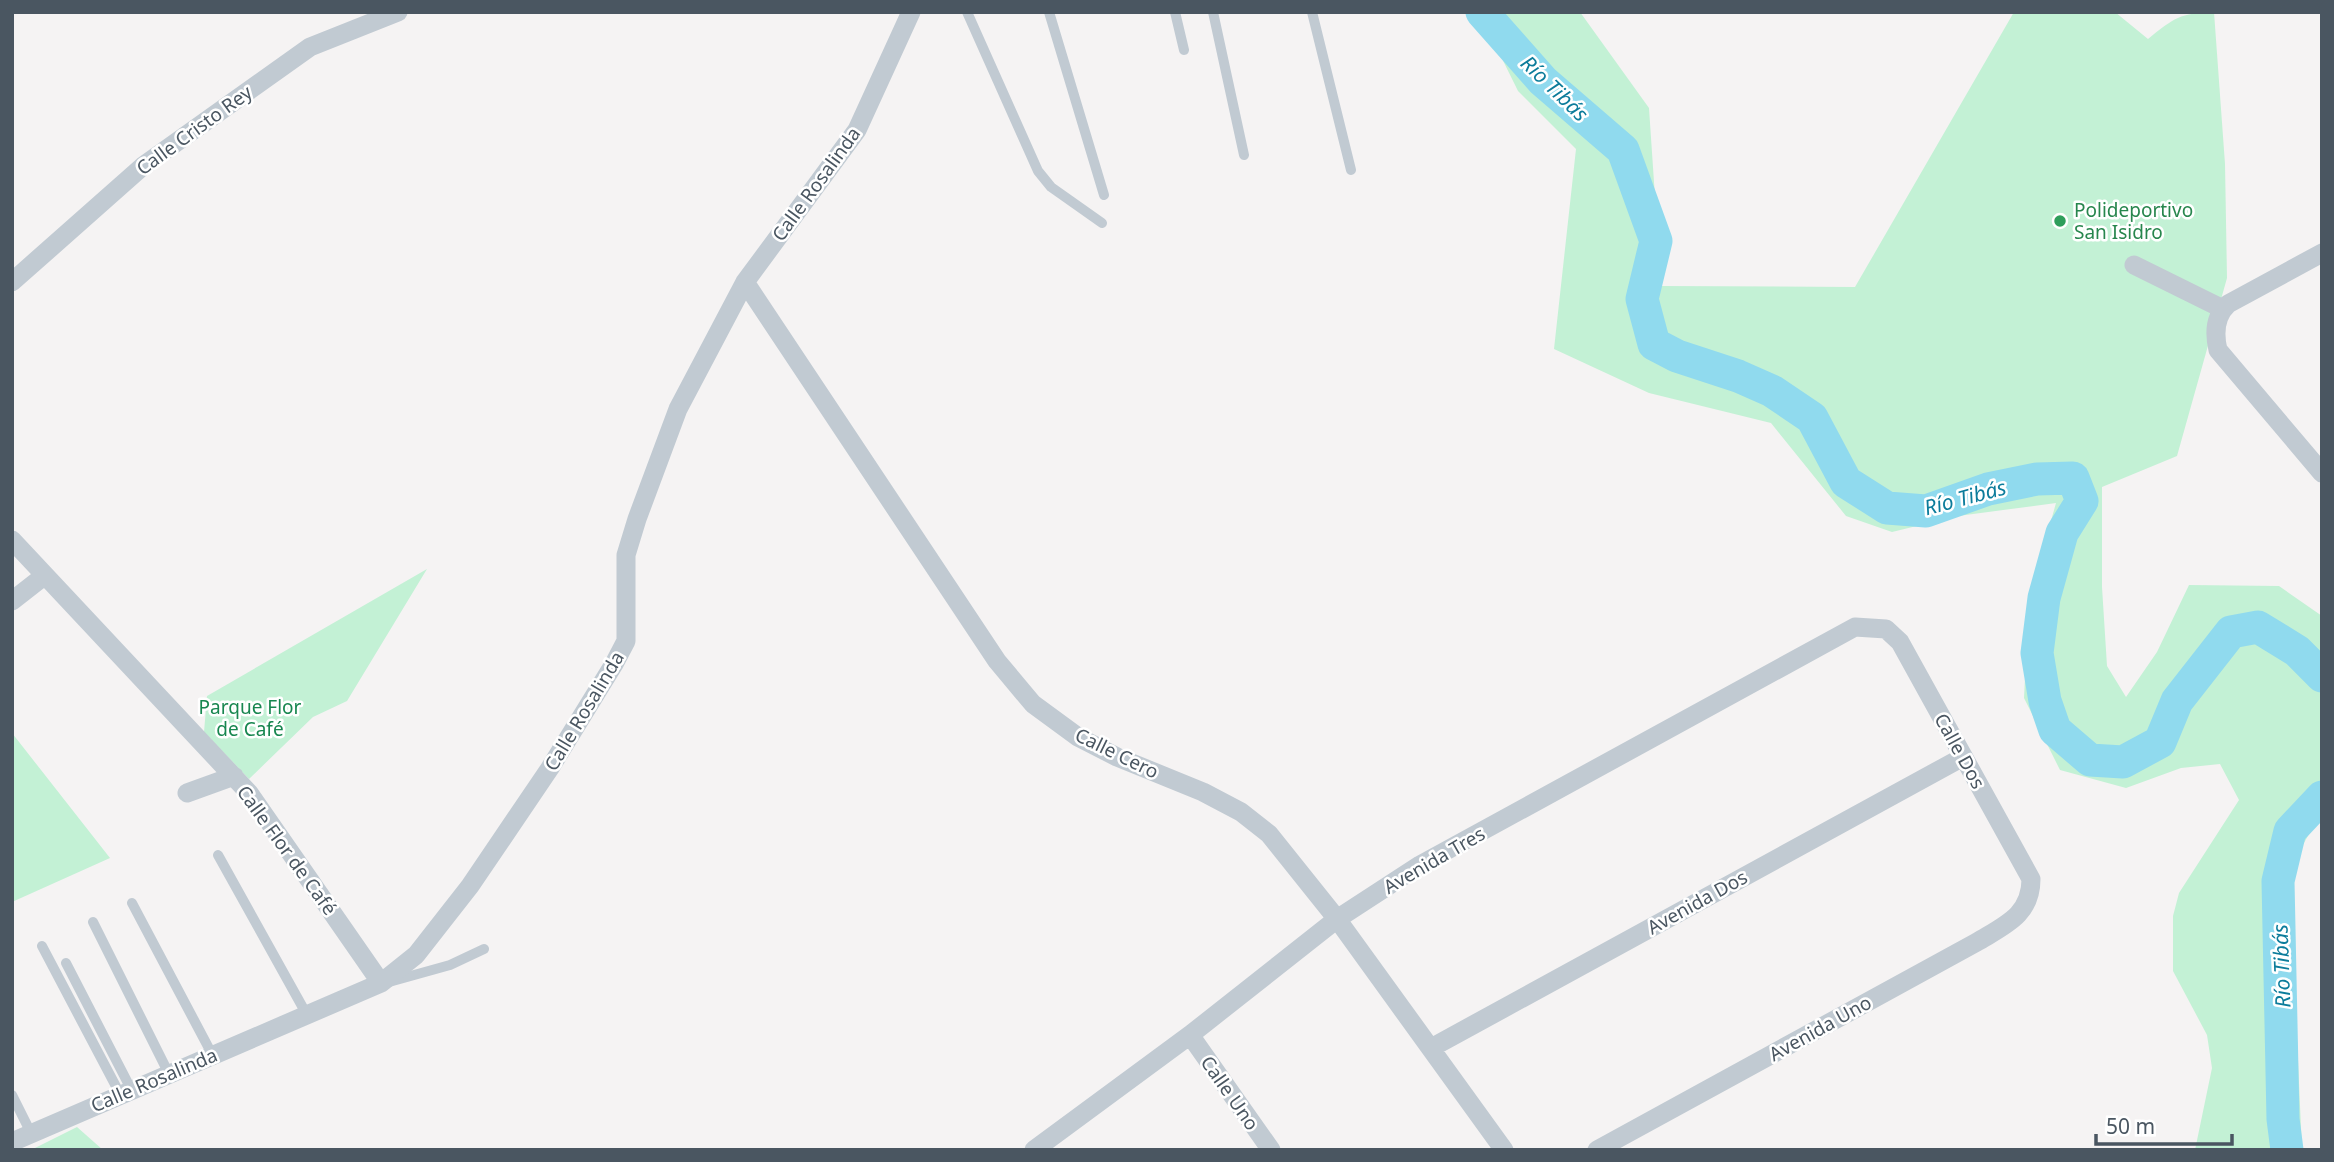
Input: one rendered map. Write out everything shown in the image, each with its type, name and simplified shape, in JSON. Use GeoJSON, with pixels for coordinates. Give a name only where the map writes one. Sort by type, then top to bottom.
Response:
{"type":"FeatureCollection","features":[{"type":"Feature","properties":{"kind":"street","name":"Calle Cristo Rey"},"geometry":{"type":"LineString","coordinates":[[12,282],[143,166],[310,47],[398,12]]}},
{"type":"Feature","properties":{"kind":"street","name":"Calle Rosalinda"},"geometry":{"type":"LineString","coordinates":[[12,1142],[381,984],[416,955],[470,886],[550,768],[626,641],[626,555],[636,519],[678,409],[745,282],[858,130],[911,12]]}},
{"type":"Feature","properties":{"kind":"street"},"geometry":{"type":"LineString","coordinates":[[2322,253],[2222,309],[2216,326],[2218,350],[2322,473]]}},
{"type":"Feature","properties":{"kind":"street"},"geometry":{"type":"LineString","coordinates":[[2134,265],[2222,309]]}},
{"type":"Feature","properties":{"kind":"street","name":"Calle Cero"},"geometry":{"type":"LineString","coordinates":[[745,282],[997,661],[1033,704],[1078,737],[1117,757],[1203,792],[1241,812],[1269,834],[1337,919],[1504,1150]]}},
{"type":"Feature","properties":{"kind":"street","name":"Calle Flor de Café"},"geometry":{"type":"LineString","coordinates":[[12,540],[249,793],[381,984]]}},
{"type":"Feature","properties":{"kind":"street"},"geometry":{"type":"LineString","coordinates":[[12,601],[44,576]]}},
{"type":"Feature","properties":{"kind":"street","name":"Avenida Tres"},"geometry":{"type":"LineString","coordinates":[[1034,1150],[1190,1035],[1337,919],[1444,852],[1855,627],[1868,626]]}},
{"type":"Feature","properties":{"kind":"street","name":"Calle Dos"},"geometry":{"type":"LineString","coordinates":[[1868,626],[1886,629],[1900,642],[2031,879],[2031,893]]}},
{"type":"Feature","properties":{"kind":"street","name":"Avenida Dos"},"geometry":{"type":"LineString","coordinates":[[1431,1048],[1963,757]]}},
{"type":"Feature","properties":{"kind":"street"},"geometry":{"type":"LineString","coordinates":[[187,793],[233,776]]}},
{"type":"Feature","properties":{"kind":"street","name":"Avenida Uno"},"geometry":{"type":"LineString","coordinates":[[1597,1150],[1978,942],[2023,911],[2031,893]]}},
{"type":"Feature","properties":{"kind":"street","name":"Calle Uno"},"geometry":{"type":"LineString","coordinates":[[1190,1035],[1271,1150]]}},
{"type":"Feature","properties":{"kind":"lane"},"geometry":{"type":"LineString","coordinates":[[967,12],[1038,171],[1051,187],[1102,223]]}},
{"type":"Feature","properties":{"kind":"lane"},"geometry":{"type":"LineString","coordinates":[[1049,12],[1104,195]]}},
{"type":"Feature","properties":{"kind":"lane"},"geometry":{"type":"LineString","coordinates":[[1175,12],[1184,50]]}},
{"type":"Feature","properties":{"kind":"lane"},"geometry":{"type":"LineString","coordinates":[[1213,12],[1244,155]]}},
{"type":"Feature","properties":{"kind":"lane"},"geometry":{"type":"LineString","coordinates":[[1312,12],[1351,170]]}},
{"type":"Feature","properties":{"kind":"lane"},"geometry":{"type":"LineString","coordinates":[[218,855],[307,1016]]}},
{"type":"Feature","properties":{"kind":"lane"},"geometry":{"type":"LineString","coordinates":[[132,903],[213,1056]]}},
{"type":"Feature","properties":{"kind":"lane"},"geometry":{"type":"LineString","coordinates":[[93,922],[169,1074]]}},
{"type":"Feature","properties":{"kind":"lane"},"geometry":{"type":"LineString","coordinates":[[41,946],[126,1092]]}},
{"type":"Feature","properties":{"kind":"lane"},"geometry":{"type":"LineString","coordinates":[[381,984],[450,965],[484,949]]}},
{"type":"Feature","properties":{"kind":"lane"},"geometry":{"type":"LineString","coordinates":[[66,962],[126,1092]]}},
{"type":"Feature","properties":{"kind":"lane"},"geometry":{"type":"LineString","coordinates":[[12,1095],[31,1133]]}},
{"type":"Feature","properties":{"kind":"green space"},"geometry":{"type":"Polygon","coordinates":[[[1479,12],[1580,12],[1649,108],[1661,286],[1855,287],[2014,12],[2115,12],[2148,39],[2178,18],[2214,12],[2225,164],[2227,278],[2177,456],[2102,487],[2102,587],[2107,666],[2126,697],[2157,652],[2189,585],[2279,586],[2322,616],[2322,811],[2300,850],[2290,881],[2302,1150],[2195,1150],[2212,1068],[2207,1035],[2173,971],[2173,916],[2179,893],[2239,800],[2220,764],[2181,768],[2126,788],[2060,770],[2024,698],[2029,599],[2056,503],[1958,516],[1892,532],[1846,516],[1771,423],[1649,393],[1554,349],[1576,149],[1518,91],[1479,12]]]}},
{"type":"Feature","properties":{"kind":"green space","name":"Parque Flor de Café"},"geometry":{"type":"Polygon","coordinates":[[[427,569],[347,701],[313,717],[249,779],[204,732],[207,696],[427,569]]]}},
{"type":"Feature","properties":{"kind":"green space"},"geometry":{"type":"Polygon","coordinates":[[[12,733],[110,858],[12,902],[12,733]]]}},
{"type":"Feature","properties":{"kind":"green space"},"geometry":{"type":"Polygon","coordinates":[[[77,1127],[103,1150],[31,1150],[77,1127]]]}},
{"type":"Feature","properties":{"kind":"waterway","name":"Río Tibás"},"geometry":{"type":"LineString","coordinates":[[1482,12],[1543,81],[1623,150],[1656,241],[1642,299],[1654,344],[1677,356],[1738,376],[1772,391],[1812,418],[1846,482],[1887,508],[1926,511],[1988,489],[2037,479],[2073,478],[2082,501],[2062,533],[2044,598],[2037,653],[2045,701],[2055,730],[2090,760],[2123,762],[2160,742],[2177,701],[2231,632],[2258,627],[2297,651],[2322,676]]}},
{"type":"Feature","properties":{"kind":"waterway","name":"Río Tibás"},"geometry":{"type":"LineString","coordinates":[[2287,1150],[2283,1119],[2278,881],[2290,831],[2322,797]]}},
{"type":"Feature","properties":{"kind":"place","name":"Polideportivo San Isidro"},"geometry":{"type":"Point","coordinates":[2060,221]}}]}
